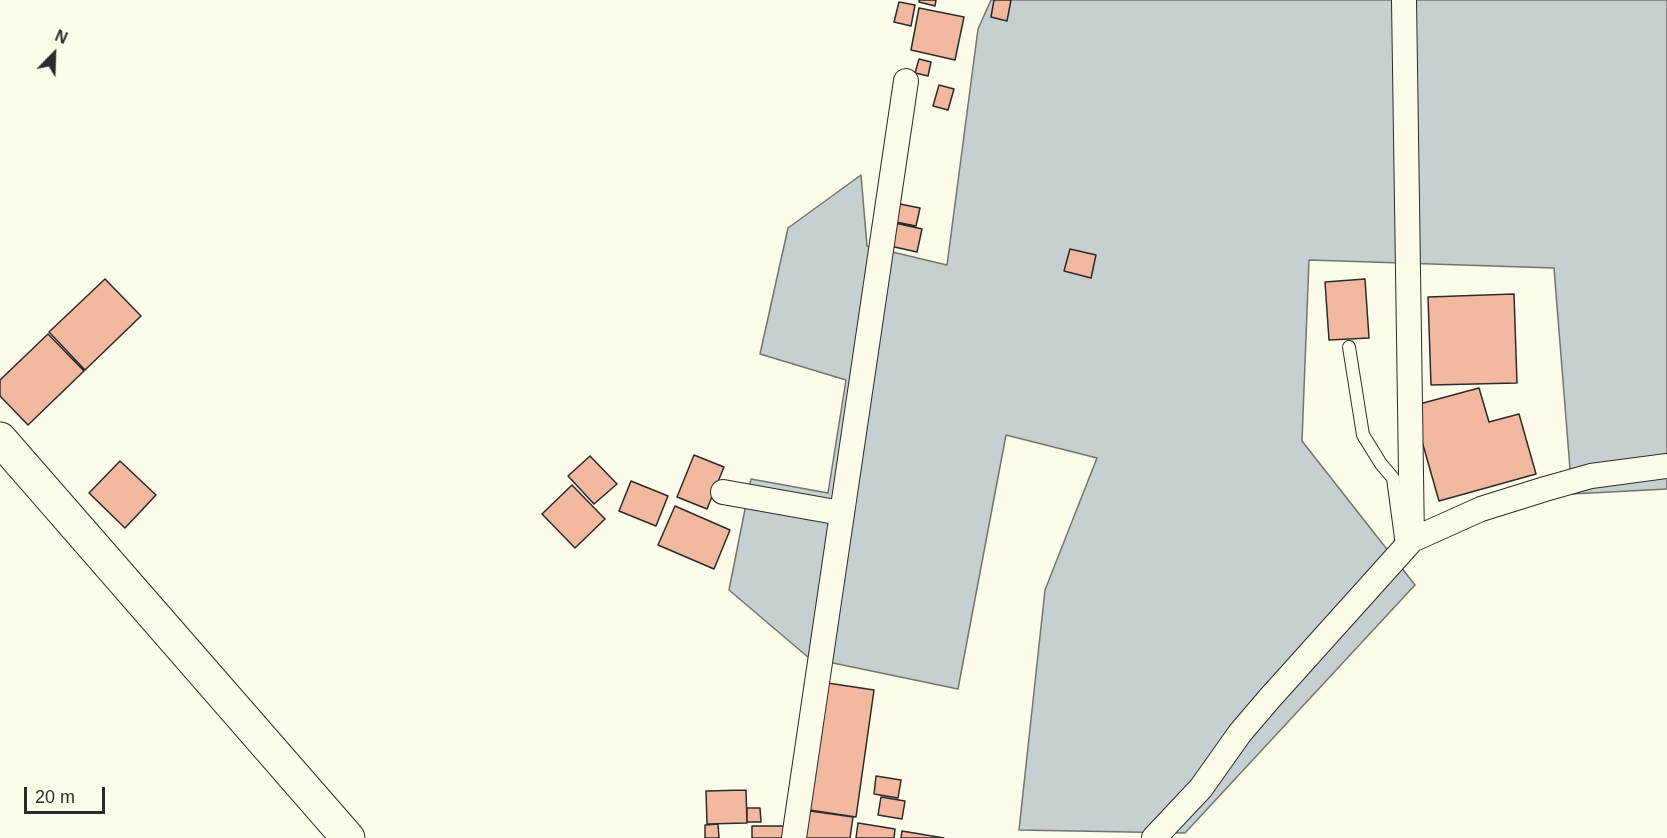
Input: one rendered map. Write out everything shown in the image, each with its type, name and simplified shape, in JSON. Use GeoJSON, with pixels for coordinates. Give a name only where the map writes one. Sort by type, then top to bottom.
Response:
{"type":"FeatureCollection","features":[{"type":"Feature","properties":{"kind":"street"},"geometry":{"type":"LineString","coordinates":[[1404,0],[1407,546]]}},
{"type":"Feature","properties":{"kind":"street"},"geometry":{"type":"LineString","coordinates":[[794,838],[906,81]]}},
{"type":"Feature","properties":{"kind":"street"},"geometry":{"type":"LineString","coordinates":[[0,439],[348,838]]}},
{"type":"Feature","properties":{"kind":"street"},"geometry":{"type":"LineString","coordinates":[[1154,838],[1201,788],[1240,733],[1276,691],[1407,546],[1481,509],[1545,489],[1591,476],[1630,469],[1667,466]]}},
{"type":"Feature","properties":{"kind":"street"},"geometry":{"type":"LineString","coordinates":[[723,492],[842,513]]}},
{"type":"Feature","properties":{"kind":"lane"},"geometry":{"type":"LineString","coordinates":[[1349,347],[1363,435],[1381,464],[1393,478],[1407,546]]}},
{"type":"Feature","properties":{"kind":"shaded area"},"geometry":{"type":"Polygon","coordinates":[[[991,0],[1667,0],[1667,489],[1572,494],[1554,268],[1309,260],[1302,441],[1415,585],[1185,833],[1019,830],[1045,590],[1097,458],[1006,435],[958,689],[809,658],[729,590],[751,479],[828,493],[846,380],[760,354],[788,228],[861,175],[867,246],[947,265],[978,29],[991,0]]]}},
{"type":"Feature","properties":{"kind":"building"},"geometry":{"type":"Polygon","coordinates":[[[919,0],[936,0],[935,6],[919,2],[919,0]]]}},
{"type":"Feature","properties":{"kind":"building"},"geometry":{"type":"Polygon","coordinates":[[[994,0],[1011,0],[1007,21],[991,17],[994,0]]]}},
{"type":"Feature","properties":{"kind":"building"},"geometry":{"type":"Polygon","coordinates":[[[899,2],[915,5],[911,26],[894,22],[899,2]]]}},
{"type":"Feature","properties":{"kind":"building"},"geometry":{"type":"Polygon","coordinates":[[[919,8],[964,17],[955,60],[911,50],[919,8]]]}},
{"type":"Feature","properties":{"kind":"building"},"geometry":{"type":"Polygon","coordinates":[[[919,59],[931,62],[928,76],[915,73],[919,59]]]}},
{"type":"Feature","properties":{"kind":"building"},"geometry":{"type":"Polygon","coordinates":[[[939,85],[954,89],[948,110],[933,106],[939,85]]]}},
{"type":"Feature","properties":{"kind":"building"},"geometry":{"type":"Polygon","coordinates":[[[900,204],[920,208],[916,226],[896,222],[900,204]]]}},
{"type":"Feature","properties":{"kind":"building"},"geometry":{"type":"Polygon","coordinates":[[[895,223],[922,229],[917,252],[890,246],[895,223]]]}},
{"type":"Feature","properties":{"kind":"building"},"geometry":{"type":"Polygon","coordinates":[[[1070,249],[1096,255],[1091,278],[1064,271],[1070,249]]]}},
{"type":"Feature","properties":{"kind":"building"},"geometry":{"type":"Polygon","coordinates":[[[105,279],[141,316],[85,370],[49,332],[105,279]]]}},
{"type":"Feature","properties":{"kind":"building"},"geometry":{"type":"Polygon","coordinates":[[[1365,279],[1369,338],[1329,340],[1325,282],[1365,279]]]}},
{"type":"Feature","properties":{"kind":"building"},"geometry":{"type":"Polygon","coordinates":[[[1514,294],[1517,383],[1431,385],[1428,297],[1514,294]]]}},
{"type":"Feature","properties":{"kind":"building"},"geometry":{"type":"Polygon","coordinates":[[[48,334],[84,371],[28,425],[0,396],[0,380],[48,334]]]}},
{"type":"Feature","properties":{"kind":"building"},"geometry":{"type":"Polygon","coordinates":[[[1479,388],[1489,422],[1519,414],[1536,474],[1439,501],[1412,406],[1479,388]]]}},
{"type":"Feature","properties":{"kind":"building"},"geometry":{"type":"Polygon","coordinates":[[[694,455],[724,467],[707,509],[677,497],[694,455]]]}},
{"type":"Feature","properties":{"kind":"building"},"geometry":{"type":"Polygon","coordinates":[[[590,456],[617,484],[594,504],[568,476],[590,456]]]}},
{"type":"Feature","properties":{"kind":"building"},"geometry":{"type":"Polygon","coordinates":[[[120,461],[156,495],[125,528],[89,493],[120,461]]]}},
{"type":"Feature","properties":{"kind":"building"},"geometry":{"type":"Polygon","coordinates":[[[631,481],[668,496],[656,526],[619,511],[631,481]]]}},
{"type":"Feature","properties":{"kind":"building"},"geometry":{"type":"Polygon","coordinates":[[[572,485],[605,519],[575,548],[542,514],[572,485]]]}},
{"type":"Feature","properties":{"kind":"building"},"geometry":{"type":"Polygon","coordinates":[[[675,506],[730,530],[714,569],[658,545],[675,506]]]}},
{"type":"Feature","properties":{"kind":"building"},"geometry":{"type":"Polygon","coordinates":[[[821,682],[874,690],[856,817],[803,809],[821,682]]]}},
{"type":"Feature","properties":{"kind":"building"},"geometry":{"type":"Polygon","coordinates":[[[876,776],[901,780],[898,798],[874,794],[876,776]]]}},
{"type":"Feature","properties":{"kind":"building"},"geometry":{"type":"Polygon","coordinates":[[[746,790],[747,823],[707,824],[706,791],[746,790]]]}},
{"type":"Feature","properties":{"kind":"building"},"geometry":{"type":"Polygon","coordinates":[[[881,797],[905,801],[902,819],[878,815],[881,797]]]}},
{"type":"Feature","properties":{"kind":"building"},"geometry":{"type":"Polygon","coordinates":[[[747,808],[760,808],[761,822],[747,822],[747,808]]]}},
{"type":"Feature","properties":{"kind":"building"},"geometry":{"type":"Polygon","coordinates":[[[803,810],[853,817],[850,838],[799,838],[803,810]]]}},
{"type":"Feature","properties":{"kind":"building"},"geometry":{"type":"Polygon","coordinates":[[[858,823],[895,829],[894,838],[856,838],[858,823]]]}},
{"type":"Feature","properties":{"kind":"building"},"geometry":{"type":"Polygon","coordinates":[[[718,824],[719,838],[705,838],[705,825],[718,824]]]}},
{"type":"Feature","properties":{"kind":"building"},"geometry":{"type":"Polygon","coordinates":[[[752,826],[784,826],[785,838],[752,838],[752,826]]]}},
{"type":"Feature","properties":{"kind":"building"},"geometry":{"type":"Polygon","coordinates":[[[902,831],[944,838],[901,838],[902,831]]]}}]}
